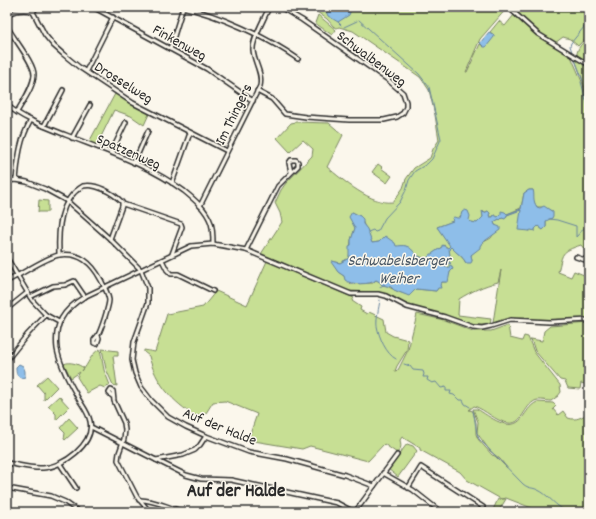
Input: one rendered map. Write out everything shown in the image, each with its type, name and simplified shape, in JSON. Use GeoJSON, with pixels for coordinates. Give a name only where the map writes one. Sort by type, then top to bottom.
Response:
{"type":"FeatureCollection","features":[{"type":"Feature","properties":{"kind":"street"},"geometry":{"type":"LineString","coordinates":[[7,16],[10,13],[22,10],[29,10],[33,12],[37,7]]}},
{"type":"Feature","properties":{"kind":"street","name":"Finkenweg"},"geometry":{"type":"LineString","coordinates":[[93,7],[207,69],[253,101]]}},
{"type":"Feature","properties":{"kind":"street"},"geometry":{"type":"LineString","coordinates":[[170,49],[182,7],[209,14],[279,46],[298,59]]}},
{"type":"Feature","properties":{"kind":"street","name":"Im Thingers"},"geometry":{"type":"LineString","coordinates":[[200,206],[260,86],[261,78],[253,51],[253,46],[269,7]]}},
{"type":"Feature","properties":{"kind":"street","name":"Schwalbenweg"},"geometry":{"type":"LineString","coordinates":[[258,91],[272,98],[285,114],[306,117],[349,120],[384,120],[398,117],[403,113],[406,107],[403,93],[388,80],[302,20],[280,7]]}},
{"type":"Feature","properties":{"kind":"street"},"geometry":{"type":"LineString","coordinates":[[508,7],[538,34],[589,65]]}},
{"type":"Feature","properties":{"kind":"street","name":"Drosselweg"},"geometry":{"type":"LineString","coordinates":[[33,12],[45,35],[54,46],[86,71],[132,102],[227,151]]}},
{"type":"Feature","properties":{"kind":"street"},"geometry":{"type":"LineString","coordinates":[[86,71],[113,17]]}},
{"type":"Feature","properties":{"kind":"street"},"geometry":{"type":"LineString","coordinates":[[7,26],[31,64],[34,74],[31,87],[17,112]]}},
{"type":"Feature","properties":{"kind":"street"},"geometry":{"type":"LineString","coordinates":[[44,126],[64,90]]}},
{"type":"Feature","properties":{"kind":"street","name":"Spatzenweg"},"geometry":{"type":"LineString","coordinates":[[7,104],[31,120],[134,163],[172,183],[192,198],[200,206],[211,222],[213,244]]}},
{"type":"Feature","properties":{"kind":"street"},"geometry":{"type":"LineString","coordinates":[[72,138],[90,105]]}},
{"type":"Feature","properties":{"kind":"street"},"geometry":{"type":"LineString","coordinates":[[16,180],[21,140],[31,120]]}},
{"type":"Feature","properties":{"kind":"street"},"geometry":{"type":"LineString","coordinates":[[111,153],[126,122]]}},
{"type":"Feature","properties":{"kind":"street"},"geometry":{"type":"LineString","coordinates":[[134,163],[148,131]]}},
{"type":"Feature","properties":{"kind":"street"},"geometry":{"type":"LineString","coordinates":[[172,183],[190,133]]}},
{"type":"Feature","properties":{"kind":"street"},"geometry":{"type":"LineString","coordinates":[[246,250],[278,186],[291,172]]}},
{"type":"Feature","properties":{"kind":"street"},"geometry":{"type":"LineString","coordinates":[[7,181],[16,180],[27,182],[45,189],[67,201],[142,270]]}},
{"type":"Feature","properties":{"kind":"street"},"geometry":{"type":"LineString","coordinates":[[59,255],[60,224],[63,207],[80,187],[88,185],[104,190],[119,199],[122,204],[181,224],[182,227],[172,254]]}},
{"type":"Feature","properties":{"kind":"street"},"geometry":{"type":"LineString","coordinates":[[110,239],[122,204]]}},
{"type":"Feature","properties":{"kind":"street"},"geometry":{"type":"LineString","coordinates":[[7,463],[35,468],[45,468],[60,464],[75,454],[88,437],[91,427],[88,415],[72,387],[58,355],[56,343],[60,322],[69,308],[85,297],[191,246],[213,244],[246,250],[352,294],[378,294],[386,296],[407,307],[482,328],[510,320],[549,322],[589,320]]}},
{"type":"Feature","properties":{"kind":"street"},"geometry":{"type":"LineString","coordinates":[[7,281],[49,258],[59,255],[77,255],[84,258],[94,267],[105,287],[109,300],[98,336]]}},
{"type":"Feature","properties":{"kind":"street"},"geometry":{"type":"LineString","coordinates":[[576,257],[585,260],[589,259]]}},
{"type":"Feature","properties":{"kind":"street"},"geometry":{"type":"LineString","coordinates":[[7,258],[30,297],[46,315],[60,322]]}},
{"type":"Feature","properties":{"kind":"street"},"geometry":{"type":"LineString","coordinates":[[162,260],[167,270],[171,274],[178,274],[213,291]]}},
{"type":"Feature","properties":{"kind":"street","name":"Auf der Halde"},"geometry":{"type":"LineString","coordinates":[[142,270],[147,282],[149,294],[146,312],[134,342],[132,360],[135,374],[141,387],[168,417],[206,436],[249,452],[287,459],[345,475],[374,486]]}},
{"type":"Feature","properties":{"kind":"street"},"geometry":{"type":"LineString","coordinates":[[30,297],[53,286],[65,285],[74,280],[85,297]]}},
{"type":"Feature","properties":{"kind":"street"},"geometry":{"type":"LineString","coordinates":[[7,309],[27,293]]}},
{"type":"Feature","properties":{"kind":"street"},"geometry":{"type":"LineString","coordinates":[[7,360],[27,335],[46,315]]}},
{"type":"Feature","properties":{"kind":"street"},"geometry":{"type":"LineString","coordinates":[[112,396],[124,423],[125,430],[118,460],[130,486],[139,500],[150,512]]}},
{"type":"Feature","properties":{"kind":"street"},"geometry":{"type":"LineString","coordinates":[[91,427],[186,475],[201,479],[232,480],[335,503],[355,512],[397,455]]}},
{"type":"Feature","properties":{"kind":"street"},"geometry":{"type":"LineString","coordinates":[[156,460],[183,455],[195,450],[206,436]]}},
{"type":"Feature","properties":{"kind":"street"},"geometry":{"type":"LineString","coordinates":[[60,464],[76,488]]}},
{"type":"Feature","properties":{"kind":"street"},"geometry":{"type":"LineString","coordinates":[[408,488],[420,467],[483,507],[480,512]]}},
{"type":"Feature","properties":{"kind":"street"},"geometry":{"type":"LineString","coordinates":[[383,473],[408,488],[441,512]]}},
{"type":"Feature","properties":{"kind":"street"},"geometry":{"type":"LineString","coordinates":[[7,488],[51,496],[79,512]]}},
{"type":"Feature","properties":{"kind":"street"},"geometry":{"type":"LineString","coordinates":[[139,500],[148,499],[156,504],[183,511],[198,512]]}},
{"type":"Feature","properties":{"kind":"green space"},"geometry":{"type":"Polygon","coordinates":[[[310,7],[325,7],[325,9],[351,11],[352,7],[506,7],[507,8],[480,39],[466,72],[480,44],[484,47],[494,35],[490,32],[499,21],[505,26],[514,15],[537,35],[570,54],[583,84],[589,107],[589,255],[581,245],[569,250],[562,257],[558,272],[571,277],[574,271],[589,277],[589,319],[548,321],[527,318],[510,319],[493,323],[501,270],[498,282],[487,285],[459,299],[458,315],[491,319],[490,325],[472,325],[445,315],[407,305],[394,297],[379,292],[349,291],[261,254],[282,222],[280,213],[275,203],[281,190],[312,156],[313,149],[303,140],[290,152],[277,138],[291,123],[329,123],[343,135],[327,167],[367,196],[385,202],[393,202],[414,168],[430,158],[433,149],[439,140],[429,90],[420,77],[353,31],[334,27],[327,19],[310,7]],[[529,190],[524,193],[521,208],[507,214],[501,214],[498,217],[494,215],[493,217],[490,217],[490,213],[488,211],[483,213],[483,217],[477,223],[471,222],[462,214],[454,220],[437,227],[451,246],[448,248],[444,245],[426,259],[416,255],[411,249],[405,246],[397,247],[379,242],[372,243],[360,216],[352,212],[355,228],[351,240],[349,258],[340,263],[332,261],[338,272],[351,284],[373,283],[376,280],[403,294],[411,293],[416,289],[436,291],[442,282],[446,282],[450,272],[449,268],[444,266],[445,263],[449,264],[449,249],[451,247],[463,258],[466,263],[472,261],[471,255],[482,243],[491,238],[498,227],[495,225],[495,221],[506,218],[507,215],[521,209],[521,229],[529,231],[531,229],[535,231],[538,226],[543,230],[546,227],[546,221],[552,211],[542,207],[537,207],[533,201],[533,190],[529,190]]]}},
{"type":"Feature","properties":{"kind":"green space"},"geometry":{"type":"Polygon","coordinates":[[[514,7],[589,7],[589,34],[578,46],[570,39],[563,37],[555,43],[538,33],[512,10],[514,7]]]}},
{"type":"Feature","properties":{"kind":"green space"},"geometry":{"type":"Polygon","coordinates":[[[318,15],[336,30],[332,35],[315,23],[318,15]]]}},
{"type":"Feature","properties":{"kind":"green space"},"geometry":{"type":"Polygon","coordinates":[[[589,36],[589,64],[577,56],[577,53],[579,48],[589,36]]]}},
{"type":"Feature","properties":{"kind":"green space"},"geometry":{"type":"Polygon","coordinates":[[[574,57],[589,66],[589,103],[582,78],[574,57]]]}},
{"type":"Feature","properties":{"kind":"green space"},"geometry":{"type":"Polygon","coordinates":[[[116,92],[150,112],[144,125],[131,116],[114,110],[96,147],[88,144],[116,92]]]}},
{"type":"Feature","properties":{"kind":"green space"},"geometry":{"type":"Polygon","coordinates":[[[378,164],[392,176],[387,183],[372,172],[378,164]]]}},
{"type":"Feature","properties":{"kind":"green space"},"geometry":{"type":"Polygon","coordinates":[[[39,200],[48,201],[48,212],[38,212],[39,200]]]}},
{"type":"Feature","properties":{"kind":"green space"},"geometry":{"type":"Polygon","coordinates":[[[267,261],[354,298],[352,301],[361,307],[360,310],[367,314],[369,312],[384,319],[386,332],[393,336],[408,340],[407,350],[395,371],[398,370],[408,350],[417,314],[444,320],[473,331],[491,331],[508,325],[510,338],[522,341],[524,336],[528,337],[534,352],[560,385],[561,392],[551,401],[539,400],[533,402],[519,419],[513,423],[503,422],[474,406],[469,410],[473,411],[476,423],[476,434],[478,439],[492,455],[495,456],[507,468],[500,459],[490,451],[477,433],[478,422],[473,409],[477,409],[493,419],[506,424],[512,424],[517,422],[530,407],[537,402],[553,403],[556,406],[553,409],[558,415],[563,411],[568,418],[571,419],[579,418],[589,413],[589,512],[542,512],[506,498],[502,499],[506,499],[498,512],[492,512],[498,499],[501,499],[467,480],[460,472],[420,450],[420,448],[402,437],[400,440],[401,445],[397,453],[384,444],[368,461],[310,446],[302,449],[248,440],[257,414],[225,401],[213,402],[206,413],[196,416],[180,405],[160,383],[149,356],[144,352],[144,350],[155,352],[167,314],[203,307],[216,291],[247,305],[267,261]]]}},
{"type":"Feature","properties":{"kind":"green space"},"geometry":{"type":"Polygon","coordinates":[[[589,323],[589,385],[581,383],[580,389],[568,388],[565,381],[560,380],[535,351],[531,339],[542,341],[544,331],[550,326],[589,323]]]}},
{"type":"Feature","properties":{"kind":"green space"},"geometry":{"type":"Polygon","coordinates":[[[100,349],[104,370],[110,385],[105,388],[100,386],[87,393],[77,377],[80,372],[71,378],[64,364],[77,364],[84,368],[100,349]]]}},
{"type":"Feature","properties":{"kind":"green space"},"geometry":{"type":"Polygon","coordinates":[[[102,349],[118,351],[118,356],[113,356],[117,386],[113,385],[106,369],[102,349]]]}},
{"type":"Feature","properties":{"kind":"green space"},"geometry":{"type":"Polygon","coordinates":[[[47,376],[57,387],[44,400],[44,393],[37,385],[47,376]]]}},
{"type":"Feature","properties":{"kind":"green space"},"geometry":{"type":"Polygon","coordinates":[[[59,396],[69,407],[56,420],[56,414],[48,406],[59,396]]]}},
{"type":"Feature","properties":{"kind":"green space"},"geometry":{"type":"Polygon","coordinates":[[[69,418],[78,428],[65,440],[65,433],[60,428],[69,418]]]}},
{"type":"Feature","properties":{"kind":"green space"},"geometry":{"type":"Polygon","coordinates":[[[407,444],[413,446],[417,451],[398,477],[388,469],[407,444]]]}},
{"type":"Feature","properties":{"kind":"water"},"geometry":{"type":"Polygon","coordinates":[[[325,7],[352,7],[349,15],[338,22],[328,16],[325,7]]]}},
{"type":"Feature","properties":{"kind":"water"},"geometry":{"type":"Polygon","coordinates":[[[489,32],[494,35],[494,37],[486,47],[484,47],[480,43],[489,32]]]}},
{"type":"Feature","properties":{"kind":"water","name":"Schwabelsberger Weiher"},"geometry":{"type":"Polygon","coordinates":[[[529,190],[533,190],[537,207],[540,208],[544,206],[553,212],[552,218],[546,221],[546,227],[543,230],[538,226],[535,231],[518,230],[521,210],[507,215],[505,219],[499,219],[494,222],[495,225],[500,227],[500,230],[482,243],[480,248],[471,255],[471,263],[466,263],[463,258],[451,247],[449,249],[450,255],[448,262],[451,263],[445,263],[444,265],[449,268],[451,265],[453,269],[450,272],[448,282],[442,282],[440,285],[441,288],[438,288],[436,291],[416,289],[409,296],[394,290],[391,287],[382,285],[376,280],[365,284],[351,283],[345,280],[344,276],[338,272],[331,262],[340,263],[349,258],[349,246],[351,245],[355,228],[349,217],[352,212],[363,219],[363,224],[367,229],[372,243],[379,242],[385,236],[395,243],[396,246],[409,247],[417,255],[426,259],[442,247],[442,245],[448,248],[450,246],[437,227],[453,221],[452,218],[454,217],[460,218],[462,212],[465,210],[468,211],[470,216],[469,220],[477,223],[483,217],[482,211],[484,213],[488,211],[490,213],[490,217],[493,217],[494,215],[498,217],[501,214],[501,211],[507,214],[521,209],[524,193],[529,190]]]}},
{"type":"Feature","properties":{"kind":"water"},"geometry":{"type":"Polygon","coordinates":[[[19,364],[23,366],[25,377],[21,378],[17,375],[16,367],[19,364]]]}},
{"type":"Feature","properties":{"kind":"waterway"},"geometry":{"type":"LineString","coordinates":[[359,20],[419,74],[429,87],[441,139],[432,159],[427,164],[415,171],[409,180],[400,202],[385,218],[378,231],[375,232],[373,230],[368,232]]}},
{"type":"Feature","properties":{"kind":"waterway"},"geometry":{"type":"LineString","coordinates":[[344,27],[357,21]]}},
{"type":"Feature","properties":{"kind":"waterway"},"geometry":{"type":"LineString","coordinates":[[572,52],[570,46],[571,43],[589,21]]}},
{"type":"Feature","properties":{"kind":"waterway"},"geometry":{"type":"LineString","coordinates":[[338,22],[341,25]]}},
{"type":"Feature","properties":{"kind":"waterway"},"geometry":{"type":"LineString","coordinates":[[574,57],[583,81]]}},
{"type":"Feature","properties":{"kind":"waterway"},"geometry":{"type":"LineString","coordinates":[[581,82],[589,111]]}},
{"type":"Feature","properties":{"kind":"waterway"},"geometry":{"type":"LineString","coordinates":[[549,219],[576,226],[576,237],[589,223]]}},
{"type":"Feature","properties":{"kind":"waterway"},"geometry":{"type":"LineString","coordinates":[[380,287],[385,284]]}},
{"type":"Feature","properties":{"kind":"waterway"},"geometry":{"type":"LineString","coordinates":[[380,300],[377,320],[378,330],[386,349],[392,357],[396,359]]}},
{"type":"Feature","properties":{"kind":"waterway"},"geometry":{"type":"LineString","coordinates":[[404,364],[410,366],[413,370],[423,371],[423,377],[428,377],[427,380],[432,383],[436,382],[441,388],[446,387],[446,391],[451,391],[450,394],[454,395],[459,400],[463,400],[465,404],[470,407]]}},
{"type":"Feature","properties":{"kind":"waterway"},"geometry":{"type":"LineString","coordinates":[[473,411],[479,439],[523,484],[541,492],[563,509],[580,512]]}},
{"type":"Feature","properties":{"kind":"district","name":"Auf der Halde"},"geometry":{"type":"Point","coordinates":[236,489]}}]}
